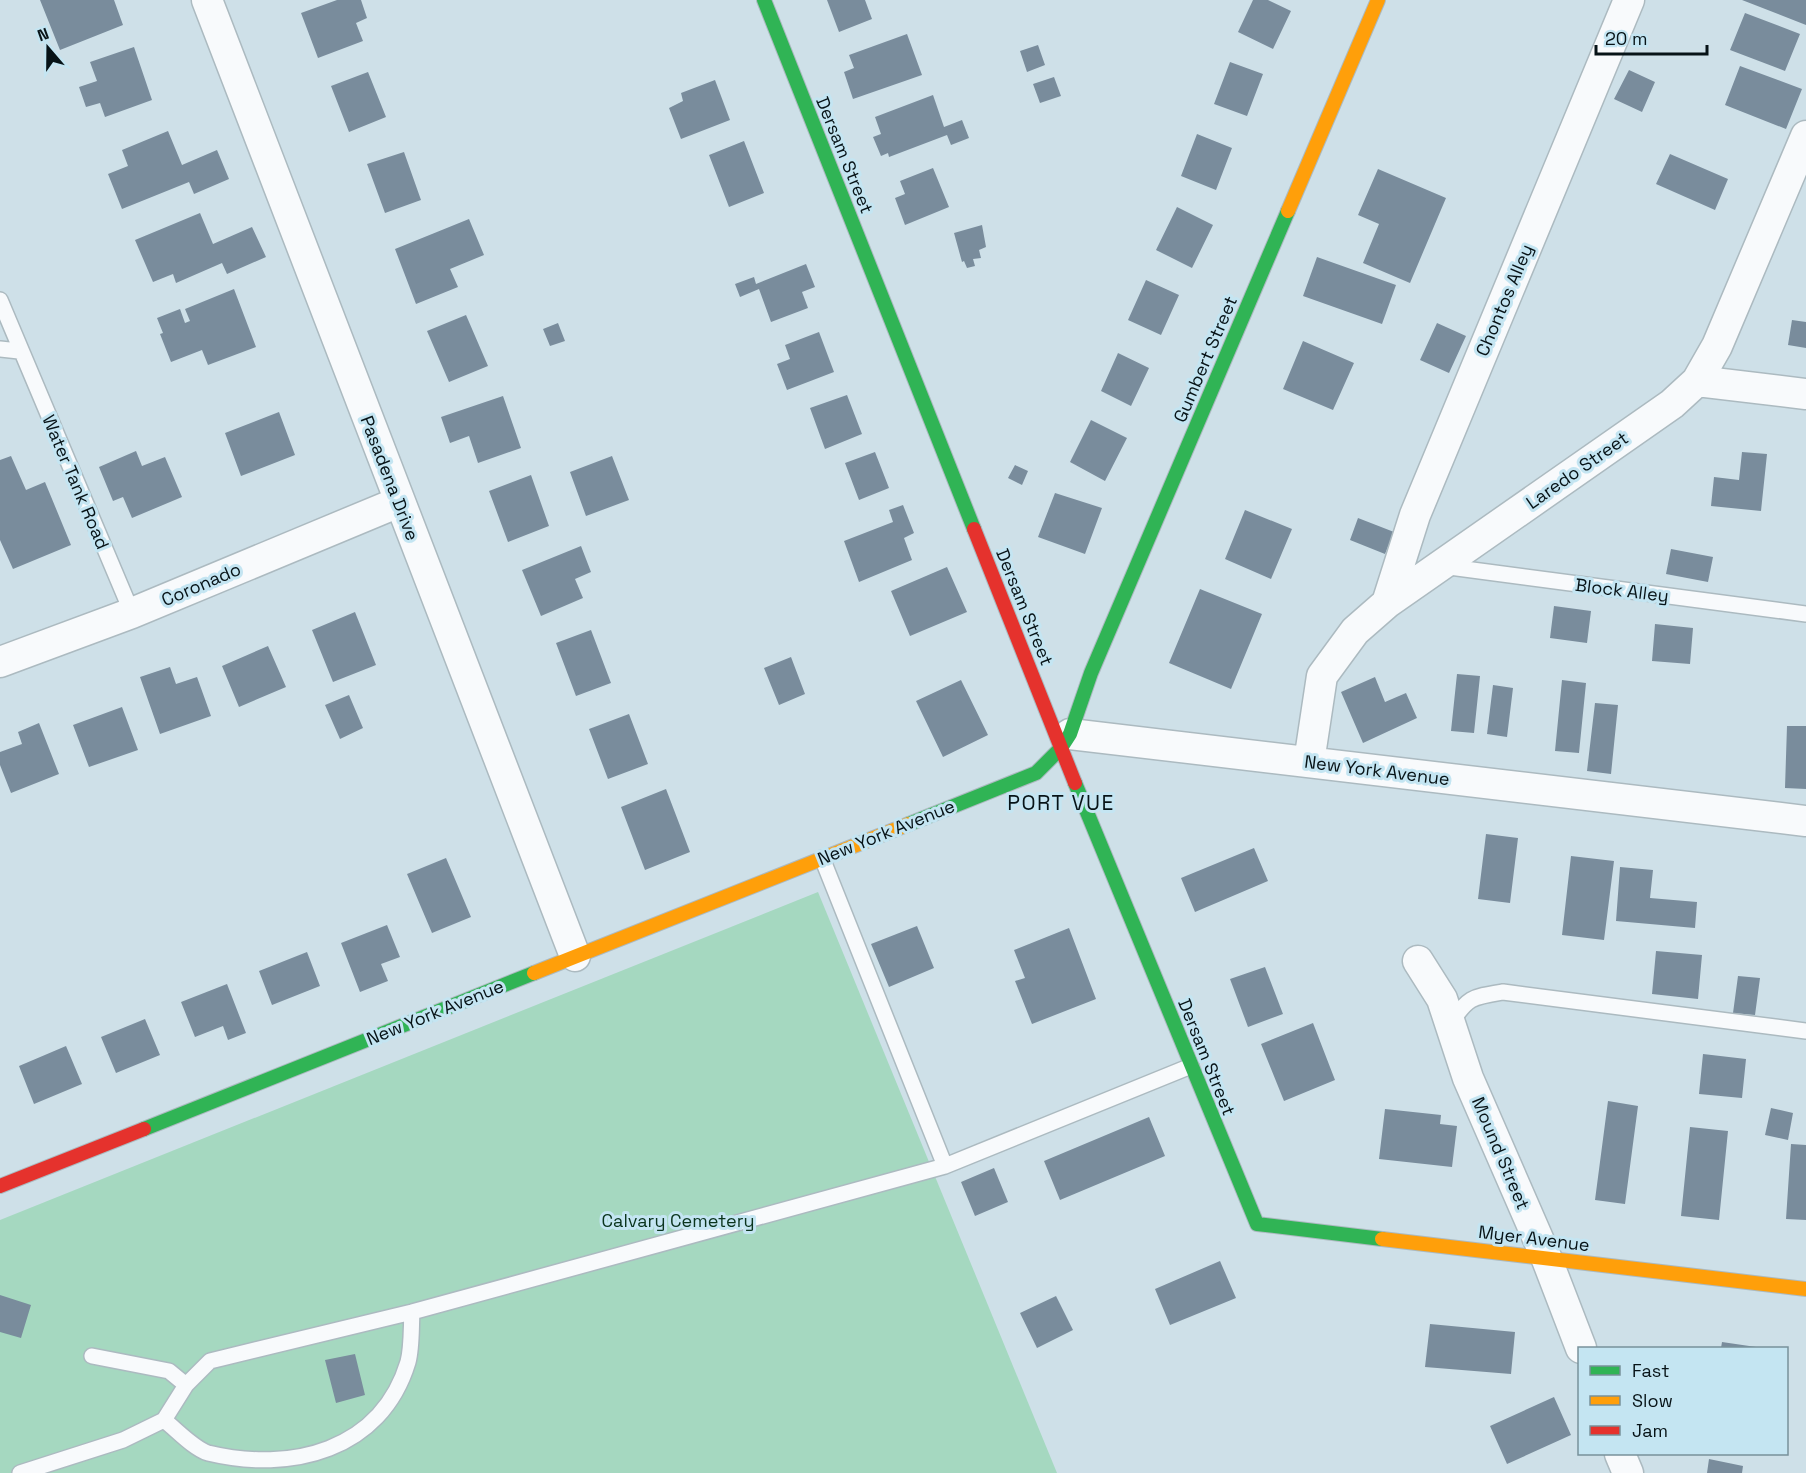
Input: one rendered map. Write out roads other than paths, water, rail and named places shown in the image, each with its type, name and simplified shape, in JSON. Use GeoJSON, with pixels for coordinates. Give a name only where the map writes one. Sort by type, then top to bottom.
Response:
{"type":"FeatureCollection","features":[{"type":"Feature","properties":{"kind":"street","name":"Pasadena Drive"},"geometry":{"type":"LineString","coordinates":[[207,0],[575,956]]}},
{"type":"Feature","properties":{"kind":"street","name":"Dersam Street"},"geometry":{"type":"LineString","coordinates":[[764,0],[1066,741],[1191,1066],[1257,1224]]}},
{"type":"Feature","properties":{"kind":"street","name":"Gumbert Street"},"geometry":{"type":"LineString","coordinates":[[1066,741],[1091,673],[1378,0]]}},
{"type":"Feature","properties":{"kind":"street","name":"Chontos Alley"},"geometry":{"type":"LineString","coordinates":[[1387,603],[1415,515],[1629,0]]}},
{"type":"Feature","properties":{"kind":"street","name":"Laredo Street"},"geometry":{"type":"LineString","coordinates":[[1309,762],[1322,676],[1355,631],[1387,603],[1672,404],[1697,381],[1718,346],[1806,136]]}},
{"type":"Feature","properties":{"kind":"street"},"geometry":{"type":"LineString","coordinates":[[1697,381],[1806,394]]}},
{"type":"Feature","properties":{"kind":"street","name":"Coronado"},"geometry":{"type":"LineString","coordinates":[[0,662],[132,613],[399,502]]}},
{"type":"Feature","properties":{"kind":"street","name":"New York Avenue"},"geometry":{"type":"LineString","coordinates":[[0,1186],[1036,773],[1066,741],[1309,762],[1806,821]]}},
{"type":"Feature","properties":{"kind":"street","name":"Mound Street"},"geometry":{"type":"LineString","coordinates":[[1418,961],[1442,999],[1468,1078],[1546,1257],[1581,1347]]}},
{"type":"Feature","properties":{"kind":"street","name":"Myer Avenue"},"geometry":{"type":"LineString","coordinates":[[1257,1224],[1806,1289]]}},
{"type":"Feature","properties":{"kind":"street"},"geometry":{"type":"LineString","coordinates":[[1620,1455],[1628,1473]]}},
{"type":"Feature","properties":{"kind":"lane","name":"Water Tank Road"},"geometry":{"type":"LineString","coordinates":[[0,300],[132,613]]}},
{"type":"Feature","properties":{"kind":"lane"},"geometry":{"type":"LineString","coordinates":[[0,349],[20,351]]}},
{"type":"Feature","properties":{"kind":"lane","name":"Block Alley"},"geometry":{"type":"LineString","coordinates":[[1439,566],[1806,614]]}},
{"type":"Feature","properties":{"kind":"lane"},"geometry":{"type":"LineString","coordinates":[[822,858],[945,1166]]}},
{"type":"Feature","properties":{"kind":"lane"},"geometry":{"type":"LineString","coordinates":[[1450,1024],[1465,1002],[1480,996],[1503,992],[1806,1031]]}},
{"type":"Feature","properties":{"kind":"lane"},"geometry":{"type":"LineString","coordinates":[[20,1473],[123,1440],[164,1420],[186,1384],[210,1361],[412,1312],[945,1166],[1191,1066]]}},
{"type":"Feature","properties":{"kind":"lane"},"geometry":{"type":"LineString","coordinates":[[164,1420],[206,1452],[257,1464],[311,1460],[356,1439],[388,1403],[408,1361],[412,1312]]}},
{"type":"Feature","properties":{"kind":"lane"},"geometry":{"type":"LineString","coordinates":[[92,1356],[169,1371],[186,1384]]}},
{"type":"Feature","properties":{"kind":"district","name":"PORT VUE"},"geometry":{"type":"Point","coordinates":[1061,802]}},
{"type":"Feature","properties":{"kind":"park label","name":"Calvary Cemetery"},"geometry":{"type":"Point","coordinates":[678,1220]}}]}
